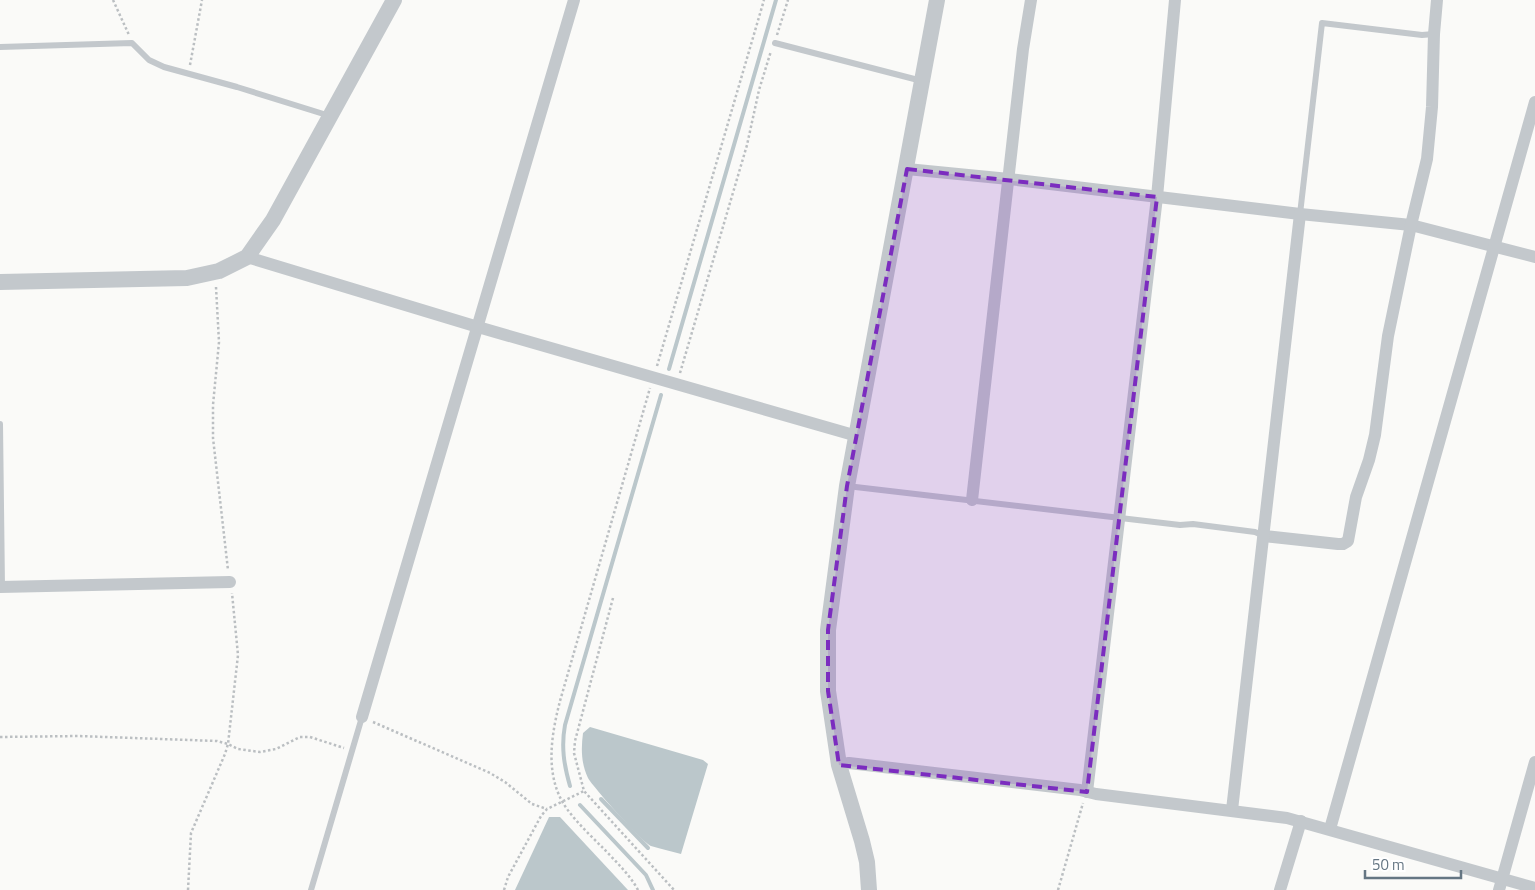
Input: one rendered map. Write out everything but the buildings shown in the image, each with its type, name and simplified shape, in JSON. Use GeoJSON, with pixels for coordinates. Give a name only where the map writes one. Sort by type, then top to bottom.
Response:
{"type":"FeatureCollection","features":[{"type":"Feature","properties":{"kind":"street"},"geometry":{"type":"LineString","coordinates":[[0,282],[187,278],[215,272],[247,256],[273,220],[394,0]]}},
{"type":"Feature","properties":{"kind":"street"},"geometry":{"type":"LineString","coordinates":[[362,717],[574,0]]}},
{"type":"Feature","properties":{"kind":"street"},"geometry":{"type":"LineString","coordinates":[[869,890],[867,862],[862,841],[839,765],[828,691],[828,630],[847,486],[938,0]]}},
{"type":"Feature","properties":{"kind":"street"},"geometry":{"type":"LineString","coordinates":[[972,500],[1023,48],[1031,0]]}},
{"type":"Feature","properties":{"kind":"street"},"geometry":{"type":"LineString","coordinates":[[1087,792],[1157,197],[1175,0]]}},
{"type":"Feature","properties":{"kind":"street"},"geometry":{"type":"LineString","coordinates":[[1264,536],[1338,544],[1348,541],[1356,497],[1369,460],[1375,435],[1388,336],[1430,137],[1436,0]]}},
{"type":"Feature","properties":{"kind":"street"},"geometry":{"type":"LineString","coordinates":[[1330,829],[1535,102]]}},
{"type":"Feature","properties":{"kind":"street"},"geometry":{"type":"LineString","coordinates":[[907,169],[1411,225],[1535,257]]}},
{"type":"Feature","properties":{"kind":"street"},"geometry":{"type":"LineString","coordinates":[[1232,810],[1300,214]]}},
{"type":"Feature","properties":{"kind":"street"},"geometry":{"type":"LineString","coordinates":[[247,256],[478,327],[857,436]]}},
{"type":"Feature","properties":{"kind":"street"},"geometry":{"type":"LineString","coordinates":[[1,587],[230,582]]}},
{"type":"Feature","properties":{"kind":"street"},"geometry":{"type":"LineString","coordinates":[[1501,884],[1535,762]]}},
{"type":"Feature","properties":{"kind":"street"},"geometry":{"type":"LineString","coordinates":[[839,765],[849,763],[1232,810],[1301,821],[1501,884],[1535,888]]}},
{"type":"Feature","properties":{"kind":"street"},"geometry":{"type":"LineString","coordinates":[[1280,890],[1301,821]]}},
{"type":"Feature","properties":{"kind":"lane"},"geometry":{"type":"LineString","coordinates":[[1300,214],[1322,23],[1422,35],[1434,34]]}},
{"type":"Feature","properties":{"kind":"lane"},"geometry":{"type":"LineString","coordinates":[[0,47],[132,43],[149,60],[164,67],[270,96],[330,116]]}},
{"type":"Feature","properties":{"kind":"lane"},"geometry":{"type":"LineString","coordinates":[[775,43],[923,82]]}},
{"type":"Feature","properties":{"kind":"lane"},"geometry":{"type":"LineString","coordinates":[[0,424],[1,587]]}},
{"type":"Feature","properties":{"kind":"lane"},"geometry":{"type":"LineString","coordinates":[[847,486],[1255,532],[1264,536]]}},
{"type":"Feature","properties":{"kind":"lane"},"geometry":{"type":"LineString","coordinates":[[312,890],[362,717]]}},
{"type":"Feature","properties":{"kind":"path"},"geometry":{"type":"LineString","coordinates":[[113,0],[132,43]]}},
{"type":"Feature","properties":{"kind":"path"},"geometry":{"type":"LineString","coordinates":[[188,74],[202,0]]}},
{"type":"Feature","properties":{"kind":"path"},"geometry":{"type":"LineString","coordinates":[[638,890],[628,875],[567,810],[562,801],[557,791],[552,768],[554,723],[764,0]]}},
{"type":"Feature","properties":{"kind":"path"},"geometry":{"type":"LineString","coordinates":[[676,384],[748,145],[759,90],[788,0]]}},
{"type":"Feature","properties":{"kind":"path"},"geometry":{"type":"LineString","coordinates":[[188,890],[190,832],[226,754],[238,655],[213,438],[213,405],[219,342],[215,272]]}},
{"type":"Feature","properties":{"kind":"path"},"geometry":{"type":"LineString","coordinates":[[613,598],[575,742],[574,753],[584,791],[674,890]]}},
{"type":"Feature","properties":{"kind":"path"},"geometry":{"type":"LineString","coordinates":[[362,717],[498,777],[532,804],[547,809]]}},
{"type":"Feature","properties":{"kind":"path"},"geometry":{"type":"LineString","coordinates":[[0,737],[78,736],[217,741],[238,749],[260,752],[276,749],[300,737],[352,750]]}},
{"type":"Feature","properties":{"kind":"path"},"geometry":{"type":"LineString","coordinates":[[504,890],[508,877],[536,825],[547,809],[584,791]]}},
{"type":"Feature","properties":{"kind":"path"},"geometry":{"type":"LineString","coordinates":[[1058,890],[1087,792]]}},
{"type":"Feature","properties":{"kind":"highlighted area"},"geometry":{"type":"Polygon","coordinates":[[[907,169],[1157,197],[1087,792],[839,765],[828,691],[828,630],[847,486],[907,169]]]}},
{"type":"Feature","properties":{"kind":"shaded area"},"geometry":{"type":"Polygon","coordinates":[[[590,727],[703,760],[708,764],[681,854],[646,843],[618,814],[588,778],[584,767],[582,750],[583,733],[590,727]]]}},
{"type":"Feature","properties":{"kind":"shaded area"},"geometry":{"type":"Polygon","coordinates":[[[549,817],[560,817],[628,890],[515,890],[549,817]]]}},
{"type":"Feature","properties":{"kind":"waterway"},"geometry":{"type":"LineString","coordinates":[[669,369],[776,0]]}},
{"type":"Feature","properties":{"kind":"waterway"},"geometry":{"type":"LineString","coordinates":[[570,786],[564,756],[565,725],[661,395]]}},
{"type":"Feature","properties":{"kind":"waterway"},"geometry":{"type":"LineString","coordinates":[[601,799],[648,848]]}},
{"type":"Feature","properties":{"kind":"waterway"},"geometry":{"type":"LineString","coordinates":[[580,805],[646,875],[653,890]]}}]}
